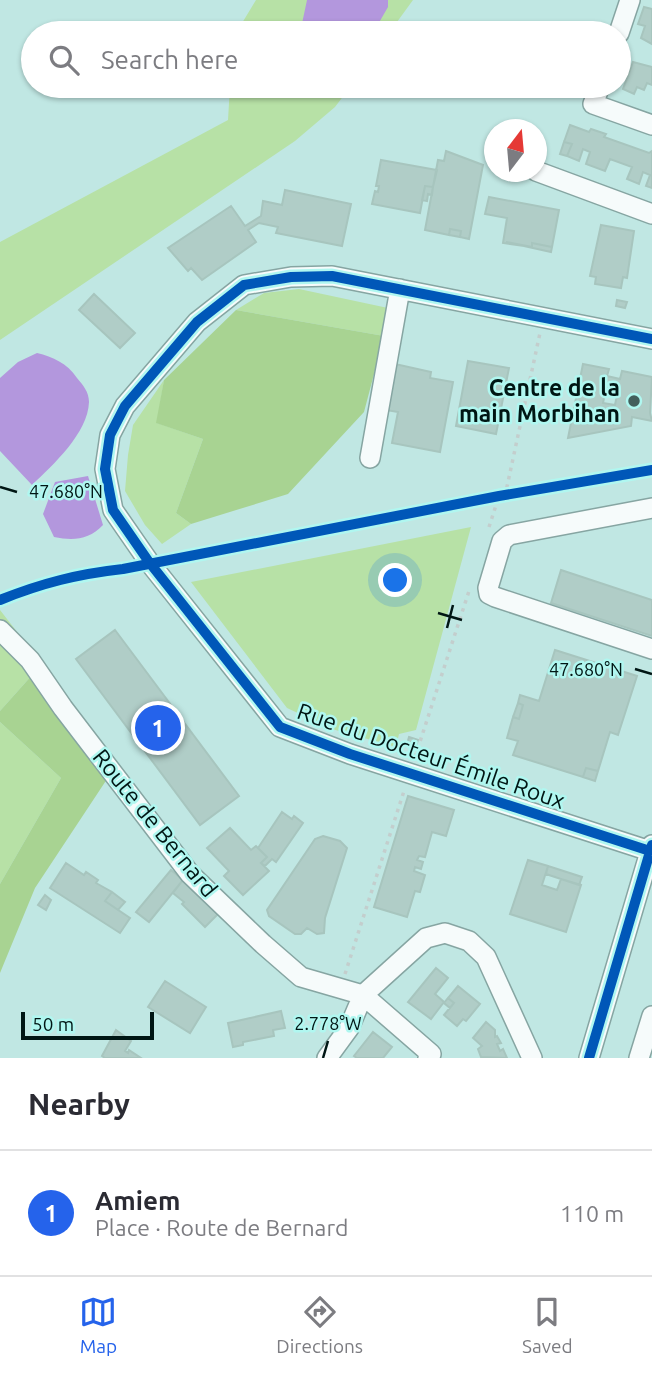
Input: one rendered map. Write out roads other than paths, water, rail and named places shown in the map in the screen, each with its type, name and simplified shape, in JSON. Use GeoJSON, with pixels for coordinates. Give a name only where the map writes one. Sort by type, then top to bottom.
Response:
{"type":"FeatureCollection","features":[{"type":"Feature","properties":{"kind":"street"},"geometry":{"type":"LineString","coordinates":[[623,21],[630,0]]}},
{"type":"Feature","properties":{"kind":"street"},"geometry":{"type":"LineString","coordinates":[[595,98],[593,104],[652,125]]}},
{"type":"Feature","properties":{"kind":"street"},"geometry":{"type":"LineString","coordinates":[[547,176],[652,214]]}},
{"type":"Feature","properties":{"kind":"street","name":"Rue du Docteur Émile Roux"},"geometry":{"type":"LineString","coordinates":[[651,848],[350,754],[280,727],[149,562],[113,510],[105,468],[110,435],[125,407],[197,322],[244,285],[290,277],[332,276],[652,339]]}},
{"type":"Feature","properties":{"kind":"street"},"geometry":{"type":"LineString","coordinates":[[369,458],[400,289]]}},
{"type":"Feature","properties":{"kind":"street"},"geometry":{"type":"LineString","coordinates":[[652,508],[509,536],[502,541],[488,588],[489,594],[495,597],[652,649]]}},
{"type":"Feature","properties":{"kind":"street","name":"Route de Bernard"},"geometry":{"type":"LineString","coordinates":[[0,630],[30,660],[63,708],[190,874],[301,977],[363,995]]}},
{"type":"Feature","properties":{"kind":"street"},"geometry":{"type":"LineString","coordinates":[[589,1058],[651,848]]}},
{"type":"Feature","properties":{"kind":"street"},"geometry":{"type":"LineString","coordinates":[[327,1058],[349,1028],[363,995],[426,938],[445,933],[469,941],[486,957],[532,1058]]}},
{"type":"Feature","properties":{"kind":"street"},"geometry":{"type":"LineString","coordinates":[[363,995],[431,1054],[428,1058]]}},
{"type":"Feature","properties":{"kind":"street"},"geometry":{"type":"LineString","coordinates":[[639,1058],[652,1016]]}},
{"type":"Feature","properties":{"kind":"place","name":"Centre de la main Morbihan"},"geometry":{"type":"Point","coordinates":[634,401]}},
{"type":"Feature","properties":{"kind":"place","name":"Amiem"},"geometry":{"type":"Point","coordinates":[158,728]}}]}
